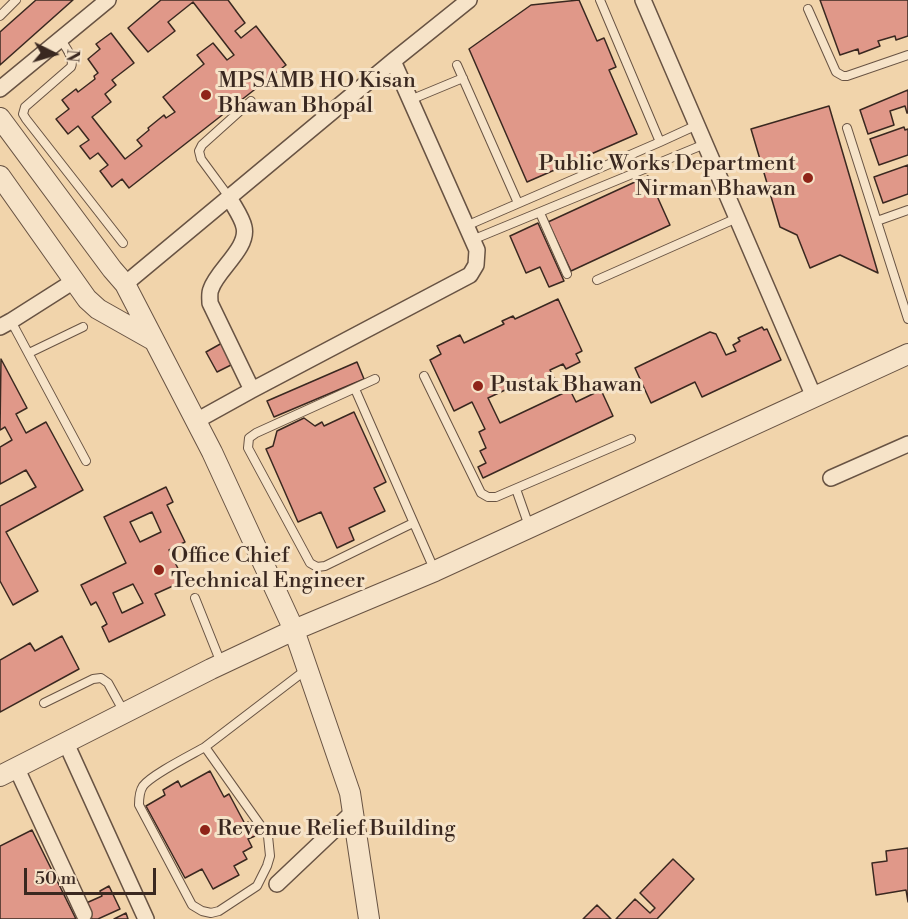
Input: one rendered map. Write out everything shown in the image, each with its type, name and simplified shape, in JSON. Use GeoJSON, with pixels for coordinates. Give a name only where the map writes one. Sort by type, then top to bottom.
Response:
{"type":"FeatureCollection","features":[{"type":"Feature","properties":{"kind":"street"},"geometry":{"type":"LineString","coordinates":[[0,89],[108,0]]}},
{"type":"Feature","properties":{"kind":"street"},"geometry":{"type":"LineString","coordinates":[[125,284],[469,0]]}},
{"type":"Feature","properties":{"kind":"street"},"geometry":{"type":"LineString","coordinates":[[643,0],[814,397]]}},
{"type":"Feature","properties":{"kind":"street"},"geometry":{"type":"LineString","coordinates":[[196,421],[470,275],[476,265],[477,250],[393,61]]}},
{"type":"Feature","properties":{"kind":"street"},"geometry":{"type":"LineString","coordinates":[[0,118],[125,284],[212,452],[294,630],[350,793],[369,919]]}},
{"type":"Feature","properties":{"kind":"street"},"geometry":{"type":"LineString","coordinates":[[0,176],[87,299],[99,309],[153,340]]}},
{"type":"Feature","properties":{"kind":"street"},"geometry":{"type":"LineString","coordinates":[[230,197],[244,226],[245,235],[242,243],[215,280],[210,291],[210,303],[252,390]]}},
{"type":"Feature","properties":{"kind":"street"},"geometry":{"type":"LineString","coordinates":[[6,324],[74,281]]}},
{"type":"Feature","properties":{"kind":"street"},"geometry":{"type":"LineString","coordinates":[[84,914],[8,771],[294,630],[435,571],[908,354]]}},
{"type":"Feature","properties":{"kind":"street"},"geometry":{"type":"LineString","coordinates":[[831,478],[908,444]]}},
{"type":"Feature","properties":{"kind":"street"},"geometry":{"type":"LineString","coordinates":[[66,743],[146,919]]}},
{"type":"Feature","properties":{"kind":"street"},"geometry":{"type":"LineString","coordinates":[[277,884],[353,812]]}},
{"type":"Feature","properties":{"kind":"lane"},"geometry":{"type":"LineString","coordinates":[[0,16],[16,0]]}},
{"type":"Feature","properties":{"kind":"lane"},"geometry":{"type":"LineString","coordinates":[[600,0],[660,142]]}},
{"type":"Feature","properties":{"kind":"lane"},"geometry":{"type":"LineString","coordinates":[[808,9],[839,75],[847,76],[908,55]]}},
{"type":"Feature","properties":{"kind":"lane"},"geometry":{"type":"LineString","coordinates":[[61,40],[72,59],[71,67],[25,107],[23,114],[123,243]]}},
{"type":"Feature","properties":{"kind":"lane"},"geometry":{"type":"LineString","coordinates":[[457,64],[518,203]]}},
{"type":"Feature","properties":{"kind":"lane"},"geometry":{"type":"LineString","coordinates":[[410,100],[463,78]]}},
{"type":"Feature","properties":{"kind":"lane"},"geometry":{"type":"LineString","coordinates":[[230,197],[201,159],[199,152],[202,145],[251,100]]}},
{"type":"Feature","properties":{"kind":"lane"},"geometry":{"type":"LineString","coordinates":[[469,233],[518,203],[697,125]]}},
{"type":"Feature","properties":{"kind":"lane"},"geometry":{"type":"LineString","coordinates":[[847,128],[908,319]]}},
{"type":"Feature","properties":{"kind":"lane"},"geometry":{"type":"LineString","coordinates":[[469,233],[540,213],[705,144]]}},
{"type":"Feature","properties":{"kind":"lane"},"geometry":{"type":"LineString","coordinates":[[877,221],[908,210]]}},
{"type":"Feature","properties":{"kind":"lane"},"geometry":{"type":"LineString","coordinates":[[540,213],[567,274]]}},
{"type":"Feature","properties":{"kind":"lane"},"geometry":{"type":"LineString","coordinates":[[597,280],[737,218]]}},
{"type":"Feature","properties":{"kind":"lane"},"geometry":{"type":"LineString","coordinates":[[6,324],[29,353],[86,460]]}},
{"type":"Feature","properties":{"kind":"lane"},"geometry":{"type":"LineString","coordinates":[[29,353],[83,327]]}},
{"type":"Feature","properties":{"kind":"lane"},"geometry":{"type":"LineString","coordinates":[[424,376],[481,493],[488,497],[495,497],[516,489],[631,439]]}},
{"type":"Feature","properties":{"kind":"lane"},"geometry":{"type":"LineString","coordinates":[[375,379],[256,433],[249,438],[248,447],[310,563],[317,567],[325,566],[413,523]]}},
{"type":"Feature","properties":{"kind":"lane"},"geometry":{"type":"LineString","coordinates":[[355,389],[435,571]]}},
{"type":"Feature","properties":{"kind":"lane"},"geometry":{"type":"LineString","coordinates":[[516,489],[530,528]]}},
{"type":"Feature","properties":{"kind":"lane"},"geometry":{"type":"LineString","coordinates":[[195,598],[214,650],[222,664]]}},
{"type":"Feature","properties":{"kind":"lane"},"geometry":{"type":"LineString","coordinates":[[205,747],[268,836],[270,856],[257,886],[219,911],[211,913],[202,911],[192,904],[139,805],[142,787],[150,779],[205,747],[307,669]]}},
{"type":"Feature","properties":{"kind":"lane"},"geometry":{"type":"LineString","coordinates":[[44,703],[93,679],[101,678],[108,683],[125,713]]}},
{"type":"Feature","properties":{"kind":"building"},"geometry":{"type":"Polygon","coordinates":[[[36,0],[73,0],[0,65],[0,32],[36,0]]]}},
{"type":"Feature","properties":{"kind":"building","name":"MPSAMB HO Kisan Bhawan Bhopal"},"geometry":{"type":"Polygon","coordinates":[[[161,0],[228,0],[245,23],[235,31],[241,38],[256,26],[286,65],[129,188],[122,179],[112,187],[100,171],[108,165],[98,153],[90,159],[80,146],[89,140],[78,126],[68,134],[56,119],[69,109],[62,100],[76,89],[78,92],[95,79],[94,76],[98,73],[88,59],[100,49],[96,44],[111,33],[134,63],[112,80],[116,85],[105,94],[111,102],[92,117],[125,159],[142,146],[137,140],[149,130],[148,128],[164,115],[166,118],[175,112],[163,97],[204,64],[197,55],[213,43],[227,60],[234,55],[193,2],[168,22],[175,31],[148,52],[128,28],[161,0]]]}},
{"type":"Feature","properties":{"kind":"building"},"geometry":{"type":"Polygon","coordinates":[[[579,0],[597,41],[604,38],[616,67],[609,70],[637,134],[527,182],[469,49],[531,5],[579,0]]]}},
{"type":"Feature","properties":{"kind":"building"},"geometry":{"type":"Polygon","coordinates":[[[820,0],[908,0],[908,36],[896,40],[895,36],[878,41],[880,46],[859,54],[858,49],[840,55],[820,0]]]}},
{"type":"Feature","properties":{"kind":"building"},"geometry":{"type":"Polygon","coordinates":[[[908,90],[908,113],[905,106],[890,111],[894,125],[868,134],[860,110],[908,90]]]}},
{"type":"Feature","properties":{"kind":"building","name":"Public Works Department Nirman Bhawan"},"geometry":{"type":"Polygon","coordinates":[[[829,106],[878,273],[840,255],[810,268],[797,235],[780,227],[751,129],[829,106]]]}},
{"type":"Feature","properties":{"kind":"building"},"geometry":{"type":"Polygon","coordinates":[[[904,127],[905,130],[908,129],[908,155],[879,165],[870,139],[904,127]]]}},
{"type":"Feature","properties":{"kind":"building"},"geometry":{"type":"Polygon","coordinates":[[[908,165],[908,194],[883,203],[874,177],[908,165]]]}},
{"type":"Feature","properties":{"kind":"building"},"geometry":{"type":"Polygon","coordinates":[[[648,176],[670,225],[571,271],[548,222],[648,176]]]}},
{"type":"Feature","properties":{"kind":"building"},"geometry":{"type":"Polygon","coordinates":[[[538,223],[564,281],[549,287],[540,267],[526,273],[510,236],[538,223]]]}},
{"type":"Feature","properties":{"kind":"building","name":"Pustak Bhawan"},"geometry":{"type":"Polygon","coordinates":[[[558,299],[582,351],[576,354],[580,362],[566,369],[563,364],[550,370],[554,378],[525,392],[520,383],[488,398],[500,423],[570,390],[576,402],[601,390],[613,416],[483,478],[478,467],[486,463],[480,451],[486,448],[479,432],[485,429],[472,402],[454,411],[430,360],[441,354],[437,346],[460,335],[464,343],[504,324],[502,321],[513,316],[515,319],[558,299]]]}},
{"type":"Feature","properties":{"kind":"building"},"geometry":{"type":"Polygon","coordinates":[[[762,327],[764,330],[767,329],[781,360],[702,397],[695,382],[651,403],[635,368],[710,332],[716,334],[726,355],[736,351],[733,345],[740,341],[738,338],[762,327]]]}},
{"type":"Feature","properties":{"kind":"building"},"geometry":{"type":"Polygon","coordinates":[[[222,343],[233,364],[217,372],[206,352],[222,343]]]}},
{"type":"Feature","properties":{"kind":"building"},"geometry":{"type":"Polygon","coordinates":[[[1,359],[27,408],[16,414],[26,433],[46,422],[83,490],[6,532],[38,591],[13,605],[0,581],[0,506],[36,487],[26,470],[0,484],[0,447],[12,440],[5,427],[0,430],[1,359]]]}},
{"type":"Feature","properties":{"kind":"building"},"geometry":{"type":"Polygon","coordinates":[[[357,362],[364,379],[274,417],[267,401],[357,362]]]}},
{"type":"Feature","properties":{"kind":"building"},"geometry":{"type":"Polygon","coordinates":[[[354,412],[386,482],[374,488],[385,511],[349,528],[354,540],[337,548],[321,512],[298,522],[266,449],[273,446],[277,431],[304,418],[315,426],[322,422],[324,426],[354,412]]]}},
{"type":"Feature","properties":{"kind":"building"},"geometry":{"type":"Polygon","coordinates":[[[166,487],[173,502],[167,505],[185,542],[169,550],[184,581],[155,594],[165,615],[109,642],[102,627],[107,624],[96,602],[91,605],[81,585],[126,563],[104,517],[166,487]],[[152,512],[130,522],[140,542],[161,532],[152,512]],[[133,584],[113,593],[122,613],[143,603],[133,584]]]}},
{"type":"Feature","properties":{"kind":"building"},"geometry":{"type":"Polygon","coordinates":[[[62,636],[79,669],[0,712],[0,660],[30,643],[35,651],[62,636]]]}},
{"type":"Feature","properties":{"kind":"building","name":"Revenue Relief Building"},"geometry":{"type":"Polygon","coordinates":[[[210,771],[224,797],[229,794],[245,824],[248,822],[255,836],[248,839],[252,847],[243,852],[247,859],[234,866],[239,875],[213,889],[202,869],[185,878],[146,806],[165,795],[163,790],[178,781],[181,787],[210,771]]]}},
{"type":"Feature","properties":{"kind":"building"},"geometry":{"type":"Polygon","coordinates":[[[32,830],[76,919],[0,919],[0,846],[32,830]]]}},
{"type":"Feature","properties":{"kind":"building"},"geometry":{"type":"Polygon","coordinates":[[[908,848],[908,902],[906,890],[876,895],[872,863],[887,861],[886,851],[908,848]]]}},
{"type":"Feature","properties":{"kind":"building"},"geometry":{"type":"Polygon","coordinates":[[[673,859],[694,879],[657,919],[616,919],[635,899],[650,913],[655,908],[640,893],[673,859]]]}},
{"type":"Feature","properties":{"kind":"building"},"geometry":{"type":"Polygon","coordinates":[[[109,886],[120,909],[98,919],[92,919],[84,904],[102,896],[100,891],[109,886]]]}},
{"type":"Feature","properties":{"kind":"building"},"geometry":{"type":"Polygon","coordinates":[[[597,905],[611,919],[583,919],[597,905]]]}},
{"type":"Feature","properties":{"kind":"building"},"geometry":{"type":"Polygon","coordinates":[[[126,913],[128,919],[114,919],[126,913]]]}},
{"type":"Feature","properties":{"kind":"place","name":"MPSAMB HO Kisan Bhawan Bhopal"},"geometry":{"type":"Point","coordinates":[206,95]}},
{"type":"Feature","properties":{"kind":"place","name":"Public Works Department Nirman Bhawan"},"geometry":{"type":"Point","coordinates":[808,178]}},
{"type":"Feature","properties":{"kind":"place","name":"Pustak Bhawan"},"geometry":{"type":"Point","coordinates":[478,386]}},
{"type":"Feature","properties":{"kind":"place","name":"Office Chief Technical Engineer"},"geometry":{"type":"Point","coordinates":[159,570]}},
{"type":"Feature","properties":{"kind":"place","name":"Revenue Relief Building"},"geometry":{"type":"Point","coordinates":[205,830]}}]}
